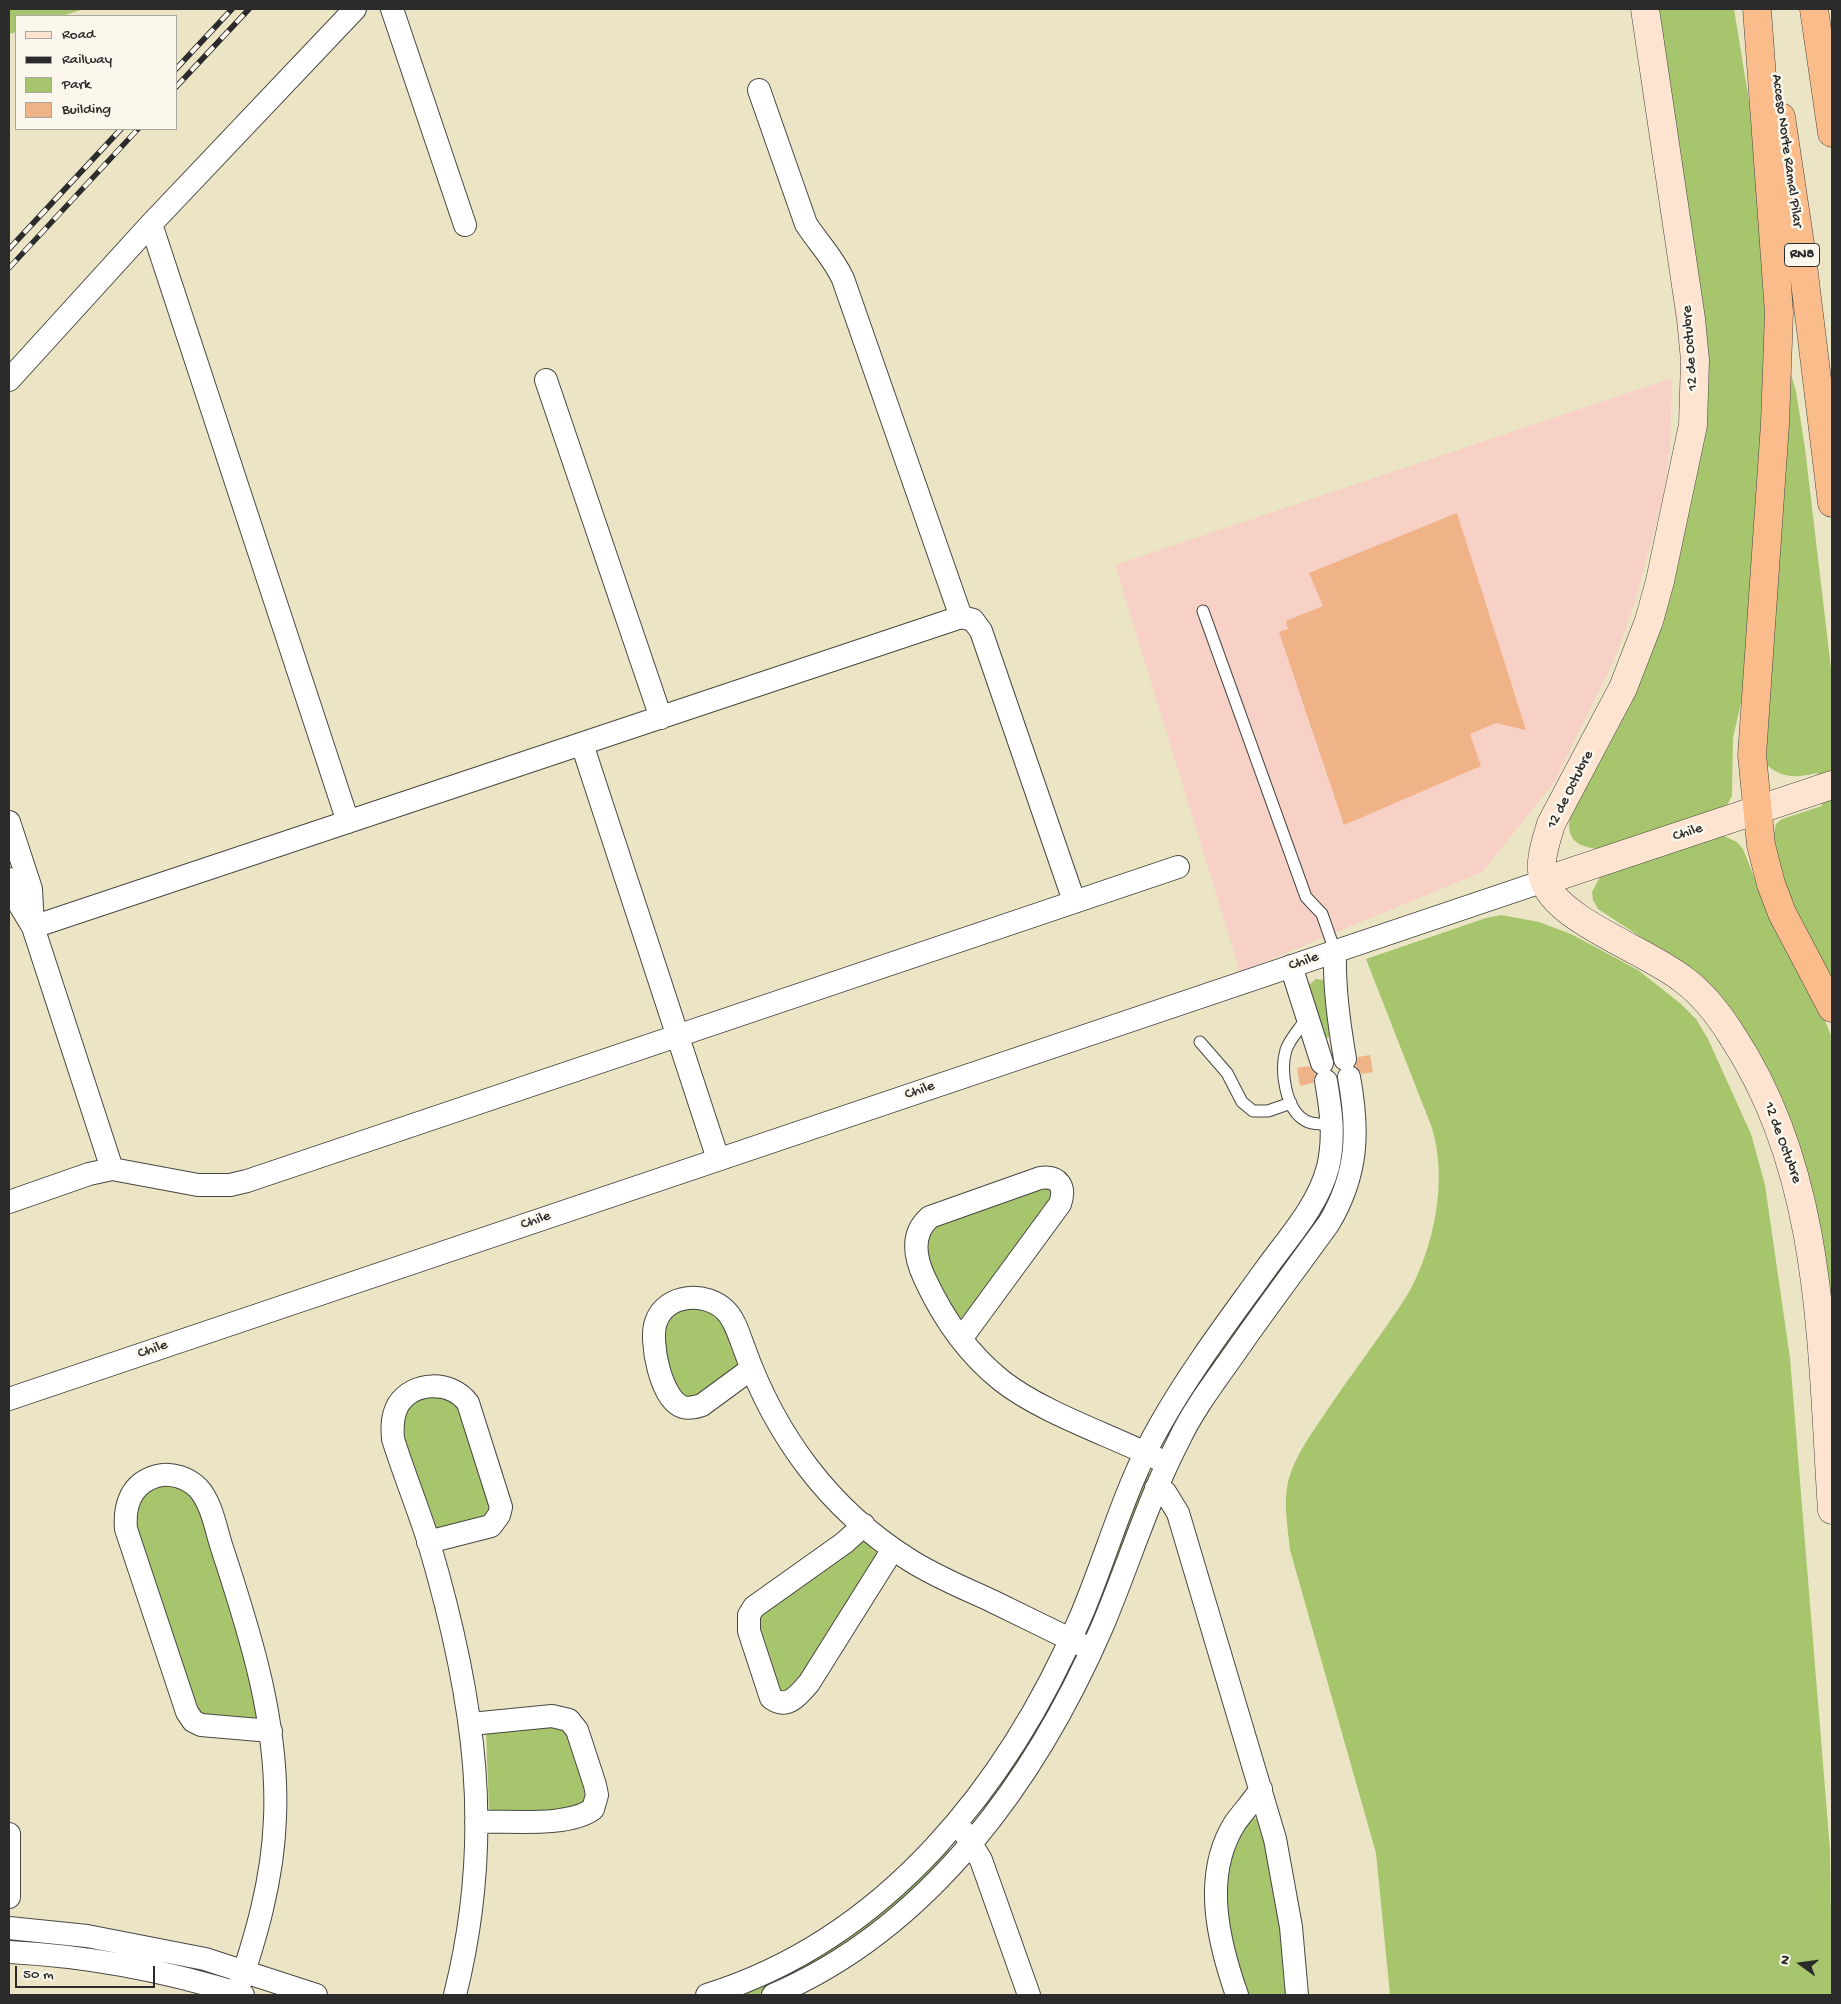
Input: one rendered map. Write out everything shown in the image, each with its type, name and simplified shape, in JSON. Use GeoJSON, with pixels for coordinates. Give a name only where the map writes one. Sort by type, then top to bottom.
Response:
{"type":"FeatureCollection","features":[{"type":"Feature","properties":{"kind":"highway"},"geometry":{"type":"LineString","coordinates":[[1757,9],[1779,313],[1776,424],[1752,755],[1761,846],[1771,884],[1782,913],[1832,1008]]}},
{"type":"Feature","properties":{"kind":"highway","name":"Acceso Norte Ramal Pilar"},"geometry":{"type":"LineString","coordinates":[[1766,9],[1802,257],[1832,503]]}},
{"type":"Feature","properties":{"kind":"highway"},"geometry":{"type":"LineString","coordinates":[[1814,9],[1832,133]]}},
{"type":"Feature","properties":{"kind":"highway"},"geometry":{"type":"LineString","coordinates":[[1820,9],[1832,70]]}},
{"type":"Feature","properties":{"kind":"street"},"geometry":{"type":"LineString","coordinates":[[9,380],[151,224],[355,9]]}},
{"type":"Feature","properties":{"kind":"street"},"geometry":{"type":"LineString","coordinates":[[392,9],[465,225]]}},
{"type":"Feature","properties":{"kind":"street","name":"12 de Octubre"},"geometry":{"type":"LineString","coordinates":[[1645,9],[1691,319],[1695,360],[1693,425],[1662,571],[1649,621],[1623,688],[1551,824],[1543,857],[1544,881],[1550,894],[1570,913],[1656,961],[1700,994],[1733,1036],[1749,1062],[1768,1102],[1798,1184],[1811,1255],[1818,1305],[1832,1510]]}},
{"type":"Feature","properties":{"kind":"street"},"geometry":{"type":"LineString","coordinates":[[759,90],[806,224],[818,243],[834,260],[843,279],[961,617]]}},
{"type":"Feature","properties":{"kind":"street"},"geometry":{"type":"LineString","coordinates":[[151,224],[348,822]]}},
{"type":"Feature","properties":{"kind":"street"},"geometry":{"type":"LineString","coordinates":[[546,380],[662,718]]}},
{"type":"Feature","properties":{"kind":"street"},"geometry":{"type":"LineString","coordinates":[[32,927],[961,617],[973,620],[981,631],[1074,901]]}},
{"type":"Feature","properties":{"kind":"street"},"geometry":{"type":"LineString","coordinates":[[582,744],[718,1159]]}},
{"type":"Feature","properties":{"kind":"street","name":"Chile"},"geometry":{"type":"LineString","coordinates":[[9,1399],[1820,789]]}},
{"type":"Feature","properties":{"kind":"street"},"geometry":{"type":"LineString","coordinates":[[9,822],[31,889],[32,927]]}},
{"type":"Feature","properties":{"kind":"street"},"geometry":{"type":"LineString","coordinates":[[9,1202],[89,1174],[112,1169],[198,1185],[230,1185],[247,1181],[1178,867]]}},
{"type":"Feature","properties":{"kind":"street"},"geometry":{"type":"LineString","coordinates":[[9,879],[15,897],[32,927],[112,1169]]}},
{"type":"Feature","properties":{"kind":"street"},"geometry":{"type":"LineString","coordinates":[[773,1995],[820,1971],[884,1927],[916,1901],[972,1842],[1018,1782],[1039,1749],[1092,1649],[1120,1584],[1156,1488],[1179,1438],[1200,1403],[1336,1211],[1350,1174],[1358,1136],[1334,978],[1334,952]]}},
{"type":"Feature","properties":{"kind":"street"},"geometry":{"type":"LineString","coordinates":[[707,1995],[776,1968],[841,1929],[900,1883],[958,1823],[1018,1737],[1070,1639],[1146,1453],[1180,1390],[1315,1199],[1328,1168],[1332,1123],[1322,1065],[1291,966]]}},
{"type":"Feature","properties":{"kind":"street"},"geometry":{"type":"LineString","coordinates":[[1322,1065],[1346,1060]]}},
{"type":"Feature","properties":{"kind":"street"},"geometry":{"type":"LineString","coordinates":[[1332,1123],[1358,1136]]}},
{"type":"Feature","properties":{"kind":"street"},"geometry":{"type":"LineString","coordinates":[[960,1339],[1060,1204],[1063,1187],[1059,1181],[1047,1177],[1040,1178],[939,1213],[922,1224],[918,1230],[916,1248],[921,1272],[932,1296],[960,1339],[990,1370],[1018,1392],[1168,1464]]}},
{"type":"Feature","properties":{"kind":"street"},"geometry":{"type":"LineString","coordinates":[[751,1369],[702,1405],[692,1408],[683,1407],[677,1403],[666,1388],[654,1351],[656,1321],[662,1312],[679,1300],[698,1298],[710,1300],[720,1305],[732,1318],[763,1396],[800,1460],[864,1525],[893,1549],[941,1578],[1092,1649]]}},
{"type":"Feature","properties":{"kind":"street"},"geometry":{"type":"LineString","coordinates":[[428,1542],[491,1526],[499,1515],[501,1507],[468,1403],[458,1392],[442,1387],[423,1387],[409,1393],[397,1407],[392,1427],[393,1439],[428,1542],[458,1655],[471,1724],[476,1778],[474,1899],[455,1995]]}},
{"type":"Feature","properties":{"kind":"street"},"geometry":{"type":"LineString","coordinates":[[9,1952],[44,1954],[132,1968],[199,1982],[239,1995],[266,1895],[274,1843],[276,1792],[270,1731],[263,1687],[246,1625],[203,1495],[193,1483],[176,1476],[166,1475],[139,1484],[129,1498],[125,1518],[126,1529],[187,1712],[193,1721],[201,1725],[270,1731]]}},
{"type":"Feature","properties":{"kind":"street"},"geometry":{"type":"LineString","coordinates":[[1156,1488],[1168,1496],[1178,1513],[1275,1839],[1286,1896],[1297,1995]]}},
{"type":"Feature","properties":{"kind":"street"},"geometry":{"type":"LineString","coordinates":[[864,1525],[844,1543],[754,1607],[749,1615],[749,1631],[771,1698],[782,1703],[788,1703],[800,1695],[893,1549]]}},
{"type":"Feature","properties":{"kind":"street"},"geometry":{"type":"LineString","coordinates":[[471,1724],[552,1716],[569,1720],[577,1730],[597,1795],[593,1809],[581,1816],[547,1820],[476,1822]]}},
{"type":"Feature","properties":{"kind":"street"},"geometry":{"type":"LineString","coordinates":[[1237,1995],[1221,1940],[1216,1904],[1216,1884],[1227,1840],[1235,1823],[1261,1790]]}},
{"type":"Feature","properties":{"kind":"street"},"geometry":{"type":"LineString","coordinates":[[958,1823],[972,1842],[996,1902],[1029,1995]]}},
{"type":"Feature","properties":{"kind":"street"},"geometry":{"type":"LineString","coordinates":[[9,1834],[9,1897]]}},
{"type":"Feature","properties":{"kind":"street"},"geometry":{"type":"LineString","coordinates":[[9,1928],[87,1936],[136,1944],[205,1959],[316,1995]]}},
{"type":"Feature","properties":{"kind":"lane"},"geometry":{"type":"LineString","coordinates":[[1203,611],[1306,897],[1322,914],[1334,952]]}},
{"type":"Feature","properties":{"kind":"lane"},"geometry":{"type":"LineString","coordinates":[[1307,1015],[1285,1055],[1285,1078],[1291,1103],[1299,1116],[1307,1121],[1318,1124],[1332,1123]]}},
{"type":"Feature","properties":{"kind":"lane"},"geometry":{"type":"LineString","coordinates":[[1200,1042],[1226,1073],[1246,1106],[1260,1112],[1291,1103]]}},
{"type":"Feature","properties":{"kind":"shaded area"},"geometry":{"type":"Polygon","coordinates":[[[1672,378],[1670,447],[1664,493],[1635,603],[1613,662],[1554,783],[1482,872],[1240,972],[1115,565],[1672,378]]]}},
{"type":"Feature","properties":{"kind":"green space"},"geometry":{"type":"Polygon","coordinates":[[[9,9],[84,9],[65,15],[15,15],[15,32],[9,34],[9,9]]]}},
{"type":"Feature","properties":{"kind":"green space"},"geometry":{"type":"Polygon","coordinates":[[[1656,9],[1734,9],[1756,144],[1763,232],[1767,370],[1749,667],[1733,738],[1732,796],[1727,805],[1720,811],[1668,825],[1597,849],[1582,845],[1573,838],[1570,833],[1569,820],[1571,812],[1643,668],[1702,309],[1690,217],[1656,9]]]}},
{"type":"Feature","properties":{"kind":"green space"},"geometry":{"type":"Polygon","coordinates":[[[1788,364],[1796,391],[1805,448],[1832,677],[1832,982],[1791,902],[1771,846],[1776,824],[1782,819],[1822,806],[1817,773],[1789,776],[1776,772],[1764,762],[1788,364]]]}},
{"type":"Feature","properties":{"kind":"green space"},"geometry":{"type":"Polygon","coordinates":[[[1724,836],[1737,842],[1743,849],[1765,904],[1813,991],[1832,1038],[1832,1409],[1789,1132],[1653,945],[1598,909],[1593,900],[1592,892],[1601,875],[1724,836]]]}},
{"type":"Feature","properties":{"kind":"green space"},"geometry":{"type":"Polygon","coordinates":[[[1501,915],[1539,922],[1571,934],[1638,970],[1681,1004],[1696,1019],[1708,1039],[1751,1134],[1765,1185],[1790,1358],[1830,1850],[1832,1995],[1390,1995],[1376,1853],[1290,1550],[1286,1499],[1291,1472],[1306,1442],[1405,1299],[1413,1284],[1430,1240],[1437,1203],[1438,1165],[1432,1128],[1366,959],[1486,918],[1501,915]]]}},
{"type":"Feature","properties":{"kind":"green space"},"geometry":{"type":"Polygon","coordinates":[[[1316,979],[1325,980],[1332,1036],[1326,1038],[1316,1019],[1310,998],[1309,985],[1316,979]]]}},
{"type":"Feature","properties":{"kind":"green space"},"geometry":{"type":"Polygon","coordinates":[[[1042,1185],[1055,1193],[967,1317],[959,1319],[926,1261],[925,1230],[1042,1185]]]}},
{"type":"Feature","properties":{"kind":"green space"},"geometry":{"type":"Polygon","coordinates":[[[685,1304],[722,1316],[740,1363],[702,1396],[688,1400],[676,1391],[660,1341],[670,1313],[685,1304]]]}},
{"type":"Feature","properties":{"kind":"green space"},"geometry":{"type":"Polygon","coordinates":[[[415,1396],[457,1398],[494,1498],[491,1516],[437,1529],[430,1525],[400,1439],[404,1406],[415,1396]]]}},
{"type":"Feature","properties":{"kind":"green space"},"geometry":{"type":"Polygon","coordinates":[[[1157,1470],[1093,1625],[1103,1583],[1145,1475],[1157,1470]]]}},
{"type":"Feature","properties":{"kind":"green space"},"geometry":{"type":"Polygon","coordinates":[[[148,1485],[190,1487],[223,1566],[259,1716],[252,1722],[196,1714],[132,1529],[136,1495],[148,1485]]]}},
{"type":"Feature","properties":{"kind":"green space"},"geometry":{"type":"Polygon","coordinates":[[[862,1540],[877,1553],[878,1559],[798,1690],[782,1697],[755,1630],[761,1609],[862,1540]]]}},
{"type":"Feature","properties":{"kind":"green space"},"geometry":{"type":"Polygon","coordinates":[[[1077,1659],[1075,1672],[986,1814],[987,1797],[1060,1678],[1077,1659]]]}},
{"type":"Feature","properties":{"kind":"green space"},"geometry":{"type":"Polygon","coordinates":[[[562,1722],[588,1776],[587,1807],[496,1815],[489,1810],[486,1731],[562,1722]]]}},
{"type":"Feature","properties":{"kind":"green space"},"geometry":{"type":"Polygon","coordinates":[[[1252,1817],[1263,1822],[1291,1995],[1244,1995],[1224,1923],[1228,1856],[1246,1819],[1252,1817]]]}},
{"type":"Feature","properties":{"kind":"green space"},"geometry":{"type":"Polygon","coordinates":[[[959,1845],[883,1920],[769,1990],[757,1995],[735,1995],[945,1852],[959,1845]]]}},
{"type":"Feature","properties":{"kind":"building"},"geometry":{"type":"Polygon","coordinates":[[[1457,513],[1526,730],[1496,723],[1470,734],[1481,766],[1344,825],[1279,632],[1288,629],[1286,621],[1323,606],[1309,573],[1457,513]]]}},
{"type":"Feature","properties":{"kind":"building"},"geometry":{"type":"Polygon","coordinates":[[[1370,1055],[1373,1072],[1362,1074],[1356,1066],[1358,1057],[1370,1055]]]}},
{"type":"Feature","properties":{"kind":"building"},"geometry":{"type":"Polygon","coordinates":[[[1309,1066],[1315,1074],[1313,1083],[1300,1086],[1297,1068],[1309,1066]]]}},
{"type":"Feature","properties":{"kind":"railway"},"geometry":{"type":"LineString","coordinates":[[178,67],[232,9]]}},
{"type":"Feature","properties":{"kind":"railway"},"geometry":{"type":"LineString","coordinates":[[178,85],[249,9]]}},
{"type":"Feature","properties":{"kind":"railway"},"geometry":{"type":"LineString","coordinates":[[9,249],[120,130]]}},
{"type":"Feature","properties":{"kind":"railway"},"geometry":{"type":"LineString","coordinates":[[9,268],[137,130]]}}]}
